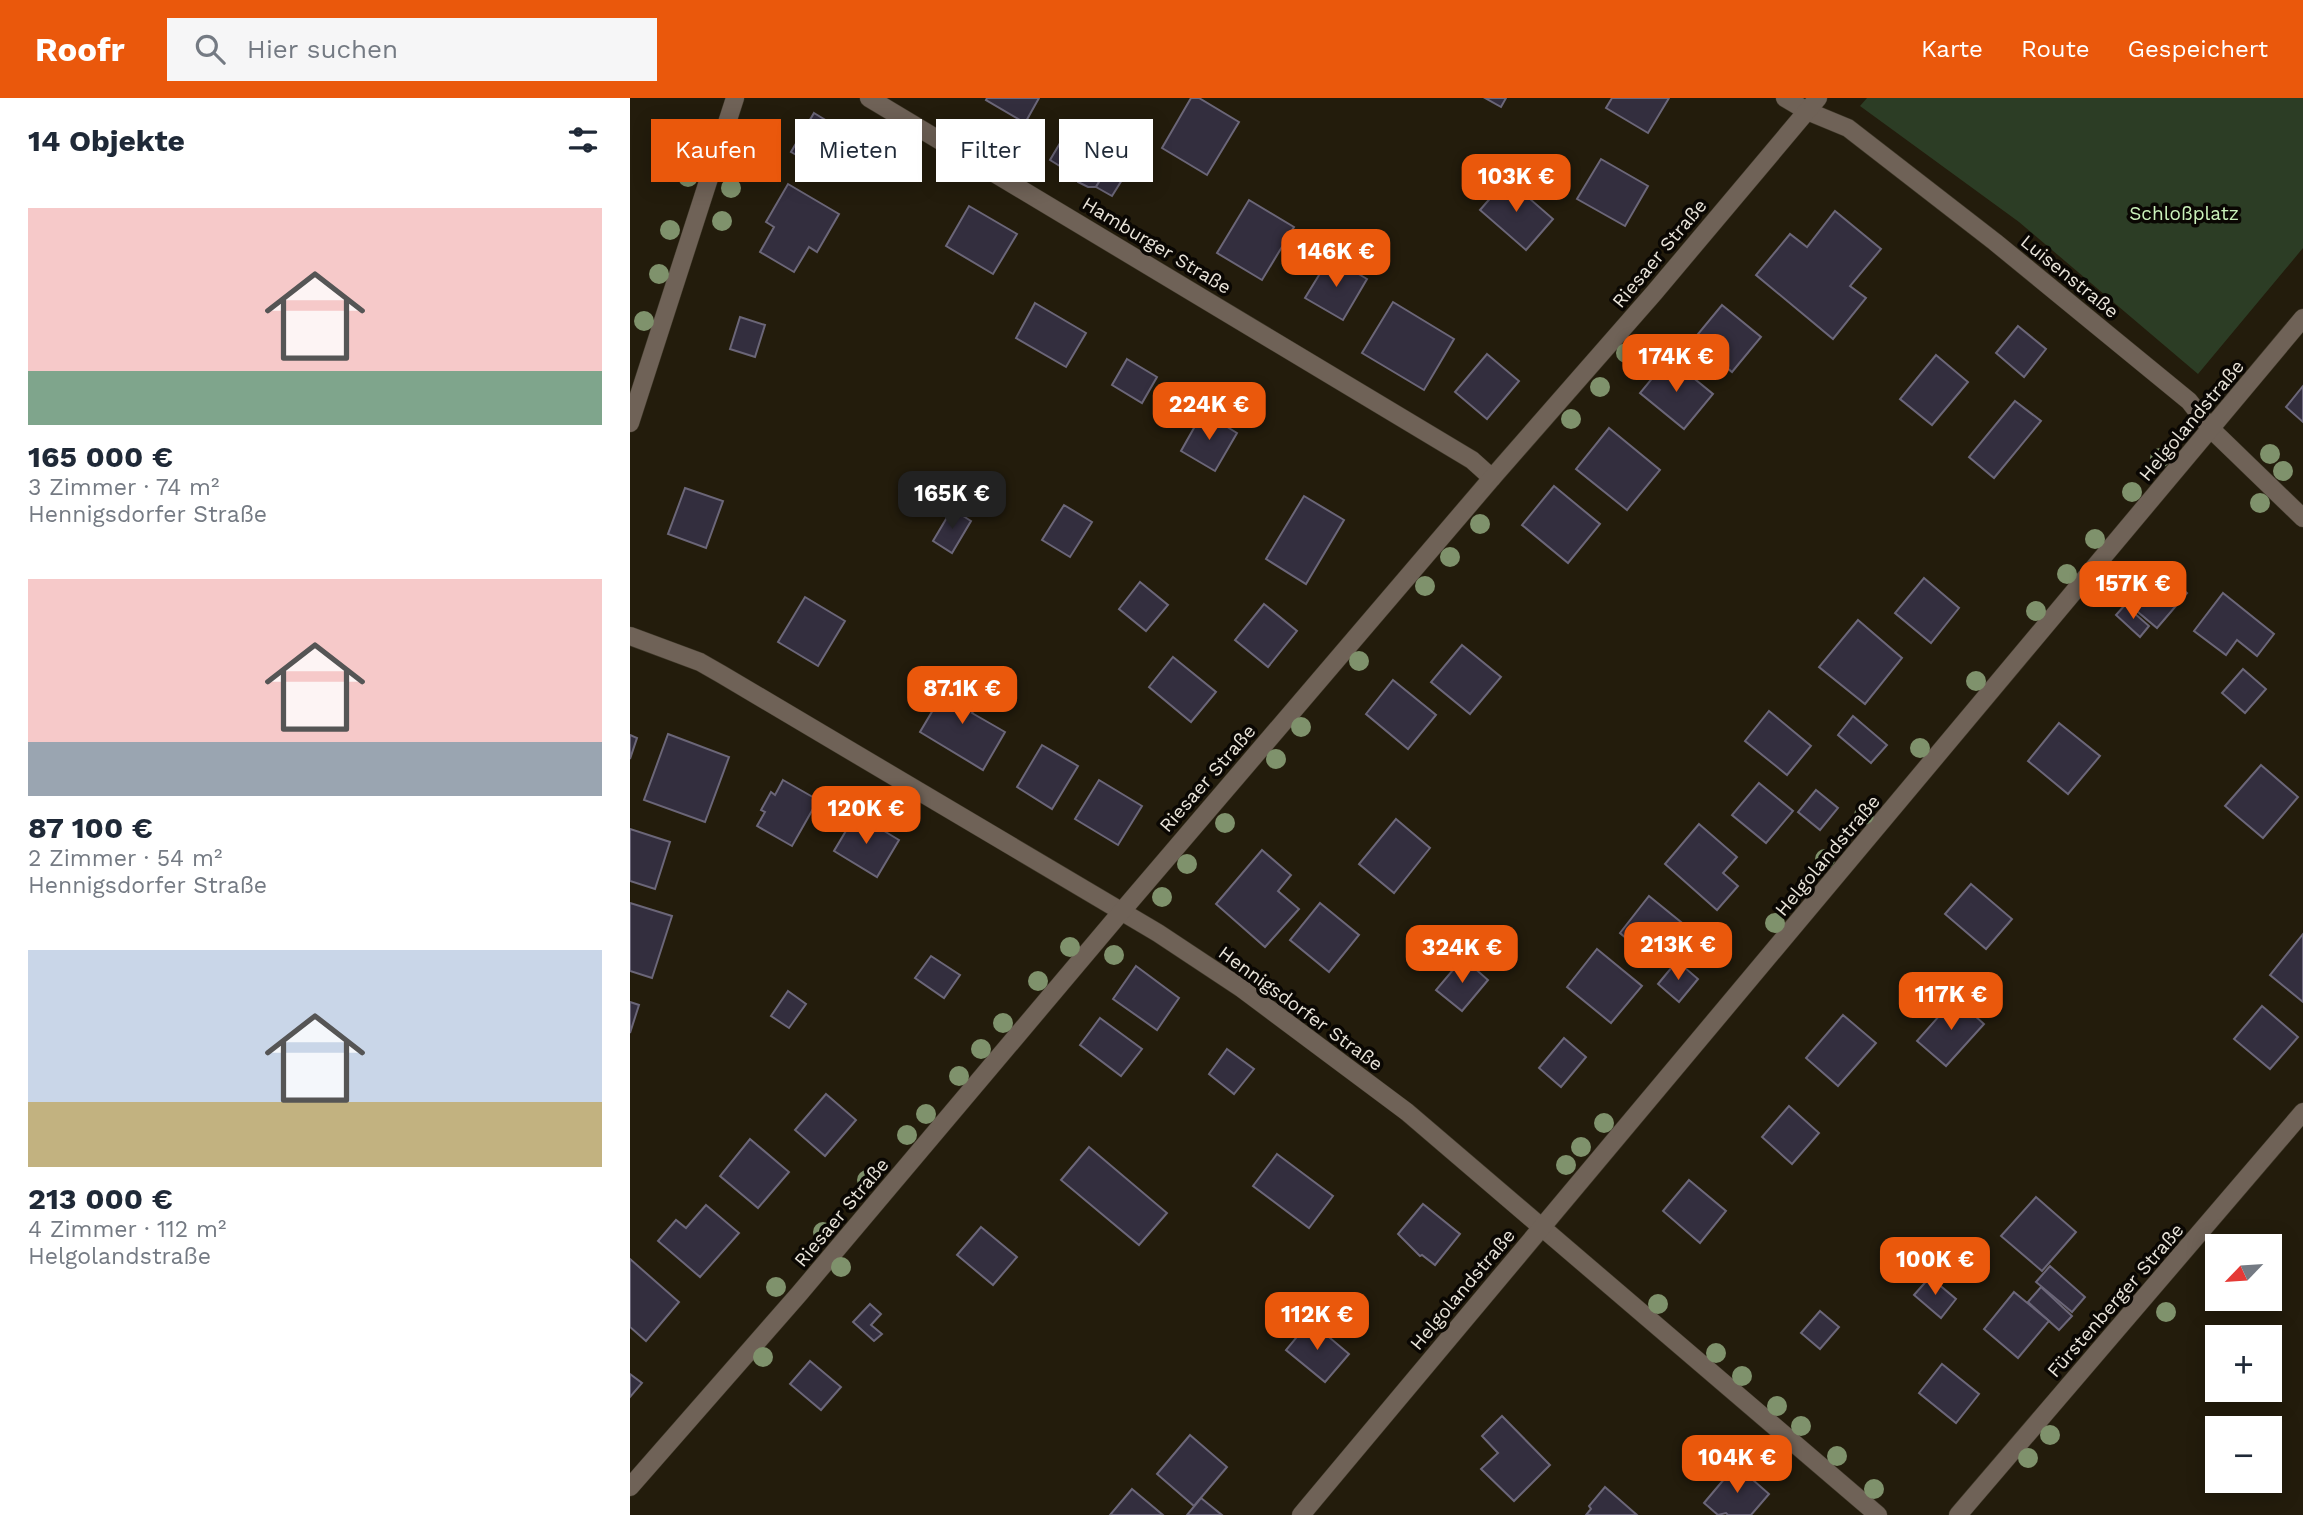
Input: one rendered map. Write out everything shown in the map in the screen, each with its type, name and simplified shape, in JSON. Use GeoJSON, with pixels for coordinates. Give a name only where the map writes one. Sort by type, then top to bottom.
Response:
{"type":"FeatureCollection","features":[{"type":"Feature","properties":{"kind":"street"},"geometry":{"type":"LineString","coordinates":[[630,422],[735,98]]}},
{"type":"Feature","properties":{"kind":"street","name":"Hamburger Straße"},"geometry":{"type":"LineString","coordinates":[[869,98],[1462,455],[1492,478]]}},
{"type":"Feature","properties":{"kind":"street","name":"Luisenstraße"},"geometry":{"type":"LineString","coordinates":[[1785,98],[1813,104],[1926,187],[2189,401],[2211,429],[2303,518]]}},
{"type":"Feature","properties":{"kind":"street","name":"Riesaer Straße"},"geometry":{"type":"LineString","coordinates":[[630,1487],[799,1294],[1122,911],[1492,478],[1663,283],[1813,104]]}},
{"type":"Feature","properties":{"kind":"street","name":"Helgolandstraße"},"geometry":{"type":"LineString","coordinates":[[1301,1515],[2303,318]]}},
{"type":"Feature","properties":{"kind":"street","name":"Hennigsdorfer Straße"},"geometry":{"type":"LineString","coordinates":[[630,636],[700,662],[1122,911],[1241,988],[1408,1112],[1878,1515]]}},
{"type":"Feature","properties":{"kind":"street","name":"Fürstenberger Straße"},"geometry":{"type":"LineString","coordinates":[[1958,1515],[2303,1112]]}},
{"type":"Feature","properties":{"kind":"green space","name":"Schloßplatz"},"geometry":{"type":"Polygon","coordinates":[[[1867,98],[2303,98],[2303,248],[2198,374],[2019,222],[1860,106],[1867,98]]]}},
{"type":"Feature","properties":{"kind":"building"},"geometry":{"type":"Polygon","coordinates":[[[1039,98],[1027,119],[1018,119],[986,100],[1039,98]]]}},
{"type":"Feature","properties":{"kind":"building"},"geometry":{"type":"Polygon","coordinates":[[[1191,98],[1199,98],[1239,122],[1207,175],[1162,148],[1191,98]]]}},
{"type":"Feature","properties":{"kind":"building"},"geometry":{"type":"Polygon","coordinates":[[[1485,98],[1506,98],[1501,107],[1485,98]]]}},
{"type":"Feature","properties":{"kind":"building"},"geometry":{"type":"Polygon","coordinates":[[[1612,98],[1669,98],[1648,133],[1606,108],[1612,98]]]}},
{"type":"Feature","properties":{"kind":"building"},"geometry":{"type":"Polygon","coordinates":[[[814,113],[824,119],[810,119],[814,113]]]}},
{"type":"Feature","properties":{"kind":"building"},"geometry":{"type":"Polygon","coordinates":[[[1059,145],[1059,166],[1050,160],[1059,145]]]}},
{"type":"Feature","properties":{"kind":"building"},"geometry":{"type":"Polygon","coordinates":[[[1601,159],[1648,186],[1625,226],[1577,199],[1601,159]]]}},
{"type":"Feature","properties":{"kind":"building"},"geometry":{"type":"Polygon","coordinates":[[[1507,179],[1553,219],[1526,250],[1480,210],[1507,179]]]}},
{"type":"Feature","properties":{"kind":"building"},"geometry":{"type":"Polygon","coordinates":[[[1078,182],[1099,182],[1096,187],[1088,187],[1078,182]]]}},
{"type":"Feature","properties":{"kind":"building"},"geometry":{"type":"Polygon","coordinates":[[[1099,182],[1121,182],[1112,196],[1096,187],[1099,182]]]}},
{"type":"Feature","properties":{"kind":"building"},"geometry":{"type":"Polygon","coordinates":[[[788,184],[839,214],[817,252],[809,247],[794,272],[760,252],[774,227],[766,222],[788,184]]]}},
{"type":"Feature","properties":{"kind":"building"},"geometry":{"type":"Polygon","coordinates":[[[1249,200],[1294,227],[1262,280],[1217,253],[1249,200]]]}},
{"type":"Feature","properties":{"kind":"building"},"geometry":{"type":"Polygon","coordinates":[[[969,206],[1017,234],[993,274],[946,246],[969,206]]]}},
{"type":"Feature","properties":{"kind":"building"},"geometry":{"type":"Polygon","coordinates":[[[1835,211],[1881,249],[1850,286],[1866,298],[1833,339],[1756,275],[1790,234],[1807,247],[1835,211]]]}},
{"type":"Feature","properties":{"kind":"building"},"geometry":{"type":"Polygon","coordinates":[[[1330,257],[1367,279],[1343,320],[1305,298],[1330,257]]]}},
{"type":"Feature","properties":{"kind":"building"},"geometry":{"type":"Polygon","coordinates":[[[1393,302],[1454,339],[1424,390],[1362,353],[1393,302]]]}},
{"type":"Feature","properties":{"kind":"building"},"geometry":{"type":"Polygon","coordinates":[[[1035,303],[1086,333],[1066,367],[1016,338],[1035,303]]]}},
{"type":"Feature","properties":{"kind":"building"},"geometry":{"type":"Polygon","coordinates":[[[1722,305],[1761,337],[1732,372],[1693,340],[1722,305]]]}},
{"type":"Feature","properties":{"kind":"building"},"geometry":{"type":"Polygon","coordinates":[[[740,317],[765,325],[755,357],[730,349],[740,317]]]}},
{"type":"Feature","properties":{"kind":"building"},"geometry":{"type":"Polygon","coordinates":[[[2018,326],[2046,349],[2024,377],[1996,353],[2018,326]]]}},
{"type":"Feature","properties":{"kind":"building"},"geometry":{"type":"Polygon","coordinates":[[[1487,354],[1519,381],[1487,419],[1455,392],[1487,354]]]}},
{"type":"Feature","properties":{"kind":"building"},"geometry":{"type":"Polygon","coordinates":[[[1936,355],[1968,382],[1932,425],[1900,399],[1936,355]]]}},
{"type":"Feature","properties":{"kind":"building"},"geometry":{"type":"Polygon","coordinates":[[[1669,358],[1713,394],[1684,429],[1640,393],[1669,358]]]}},
{"type":"Feature","properties":{"kind":"building"},"geometry":{"type":"Polygon","coordinates":[[[1127,359],[1157,377],[1142,403],[1112,385],[1127,359]]]}},
{"type":"Feature","properties":{"kind":"building"},"geometry":{"type":"Polygon","coordinates":[[[2303,386],[2303,422],[2286,407],[2303,386]]]}},
{"type":"Feature","properties":{"kind":"building"},"geometry":{"type":"Polygon","coordinates":[[[2015,401],[2041,421],[1994,478],[1969,457],[2015,401]]]}},
{"type":"Feature","properties":{"kind":"building"},"geometry":{"type":"Polygon","coordinates":[[[1203,412],[1237,433],[1215,471],[1181,451],[1203,412]]]}},
{"type":"Feature","properties":{"kind":"building"},"geometry":{"type":"Polygon","coordinates":[[[1609,428],[1660,470],[1627,510],[1576,469],[1609,428]]]}},
{"type":"Feature","properties":{"kind":"building"},"geometry":{"type":"Polygon","coordinates":[[[1554,486],[1600,524],[1568,563],[1522,525],[1554,486]]]}},
{"type":"Feature","properties":{"kind":"building"},"geometry":{"type":"Polygon","coordinates":[[[685,488],[723,501],[706,548],[668,534],[685,488]]]}},
{"type":"Feature","properties":{"kind":"building"},"geometry":{"type":"Polygon","coordinates":[[[1304,496],[1344,520],[1306,584],[1266,559],[1304,496]]]}},
{"type":"Feature","properties":{"kind":"building"},"geometry":{"type":"Polygon","coordinates":[[[1064,505],[1092,522],[1070,557],[1042,540],[1064,505]]]}},
{"type":"Feature","properties":{"kind":"building"},"geometry":{"type":"Polygon","coordinates":[[[952,509],[971,521],[952,553],[933,541],[952,509]]]}},
{"type":"Feature","properties":{"kind":"building"},"geometry":{"type":"Polygon","coordinates":[[[2156,566],[2187,593],[2157,628],[2126,602],[2156,566]]]}},
{"type":"Feature","properties":{"kind":"building"},"geometry":{"type":"Polygon","coordinates":[[[1924,578],[1959,608],[1931,643],[1895,613],[1924,578]]]}},
{"type":"Feature","properties":{"kind":"building"},"geometry":{"type":"Polygon","coordinates":[[[1140,582],[1168,605],[1146,631],[1119,609],[1140,582]]]}},
{"type":"Feature","properties":{"kind":"building"},"geometry":{"type":"Polygon","coordinates":[[[2223,593],[2274,634],[2257,656],[2237,640],[2226,655],[2194,631],[2223,593]]]}},
{"type":"Feature","properties":{"kind":"building"},"geometry":{"type":"Polygon","coordinates":[[[805,597],[845,621],[818,666],[778,642],[805,597]]]}},
{"type":"Feature","properties":{"kind":"building"},"geometry":{"type":"Polygon","coordinates":[[[1264,604],[1297,631],[1268,667],[1235,640],[1264,604]]]}},
{"type":"Feature","properties":{"kind":"building"},"geometry":{"type":"Polygon","coordinates":[[[2125,605],[2149,626],[2140,637],[2116,615],[2125,605]]]}},
{"type":"Feature","properties":{"kind":"building"},"geometry":{"type":"Polygon","coordinates":[[[1858,620],[1902,658],[1865,704],[1819,667],[1858,620]]]}},
{"type":"Feature","properties":{"kind":"building"},"geometry":{"type":"Polygon","coordinates":[[[1462,645],[1501,677],[1470,714],[1431,682],[1462,645]]]}},
{"type":"Feature","properties":{"kind":"building"},"geometry":{"type":"Polygon","coordinates":[[[1173,657],[1216,692],[1191,722],[1149,687],[1173,657]]]}},
{"type":"Feature","properties":{"kind":"building"},"geometry":{"type":"Polygon","coordinates":[[[2243,669],[2266,689],[2245,713],[2222,693],[2243,669]]]}},
{"type":"Feature","properties":{"kind":"building"},"geometry":{"type":"Polygon","coordinates":[[[952,678],[982,697],[972,713],[1005,732],[983,770],[920,732],[952,678]]]}},
{"type":"Feature","properties":{"kind":"building"},"geometry":{"type":"Polygon","coordinates":[[[1393,680],[1436,715],[1408,749],[1366,714],[1393,680]]]}},
{"type":"Feature","properties":{"kind":"building"},"geometry":{"type":"Polygon","coordinates":[[[1769,711],[1811,746],[1787,775],[1745,741],[1769,711]]]}},
{"type":"Feature","properties":{"kind":"building"},"geometry":{"type":"Polygon","coordinates":[[[1853,716],[1887,745],[1871,763],[1838,735],[1853,716]]]}},
{"type":"Feature","properties":{"kind":"building"},"geometry":{"type":"Polygon","coordinates":[[[2059,723],[2100,756],[2068,794],[2028,761],[2059,723]]]}},
{"type":"Feature","properties":{"kind":"building"},"geometry":{"type":"Polygon","coordinates":[[[668,734],[729,757],[705,822],[644,800],[668,734]]]}},
{"type":"Feature","properties":{"kind":"building"},"geometry":{"type":"Polygon","coordinates":[[[630,735],[637,738],[630,759],[630,735]]]}},
{"type":"Feature","properties":{"kind":"building"},"geometry":{"type":"Polygon","coordinates":[[[1042,745],[1078,766],[1052,809],[1017,787],[1042,745]]]}},
{"type":"Feature","properties":{"kind":"building"},"geometry":{"type":"Polygon","coordinates":[[[2261,765],[2298,797],[2263,838],[2225,806],[2261,765]]]}},
{"type":"Feature","properties":{"kind":"building"},"geometry":{"type":"Polygon","coordinates":[[[783,780],[818,800],[792,846],[757,826],[765,812],[761,810],[771,792],[775,795],[783,780]]]}},
{"type":"Feature","properties":{"kind":"building"},"geometry":{"type":"Polygon","coordinates":[[[1099,780],[1142,806],[1118,845],[1075,819],[1099,780]]]}},
{"type":"Feature","properties":{"kind":"building"},"geometry":{"type":"Polygon","coordinates":[[[1759,783],[1793,811],[1766,843],[1732,815],[1759,783]]]}},
{"type":"Feature","properties":{"kind":"building"},"geometry":{"type":"Polygon","coordinates":[[[1816,790],[1838,808],[1820,830],[1798,812],[1816,790]]]}},
{"type":"Feature","properties":{"kind":"building"},"geometry":{"type":"Polygon","coordinates":[[[856,814],[899,840],[877,877],[834,851],[856,814]]]}},
{"type":"Feature","properties":{"kind":"building"},"geometry":{"type":"Polygon","coordinates":[[[1396,819],[1430,848],[1394,893],[1359,864],[1396,819]]]}},
{"type":"Feature","properties":{"kind":"building"},"geometry":{"type":"Polygon","coordinates":[[[1699,824],[1737,857],[1723,873],[1738,886],[1717,910],[1665,864],[1699,824]]]}},
{"type":"Feature","properties":{"kind":"building"},"geometry":{"type":"Polygon","coordinates":[[[630,829],[670,842],[655,889],[630,881],[630,829]]]}},
{"type":"Feature","properties":{"kind":"building"},"geometry":{"type":"Polygon","coordinates":[[[1262,850],[1291,875],[1278,891],[1299,909],[1265,947],[1216,904],[1262,850]]]}},
{"type":"Feature","properties":{"kind":"building"},"geometry":{"type":"Polygon","coordinates":[[[1971,884],[2012,919],[1986,949],[1945,914],[1971,884]]]}},
{"type":"Feature","properties":{"kind":"building"},"geometry":{"type":"Polygon","coordinates":[[[1649,896],[1687,927],[1657,964],[1620,933],[1649,896]]]}},
{"type":"Feature","properties":{"kind":"building"},"geometry":{"type":"Polygon","coordinates":[[[630,903],[672,916],[652,978],[630,971],[630,903]]]}},
{"type":"Feature","properties":{"kind":"building"},"geometry":{"type":"Polygon","coordinates":[[[1320,903],[1359,935],[1329,972],[1290,940],[1320,903]]]}},
{"type":"Feature","properties":{"kind":"building"},"geometry":{"type":"Polygon","coordinates":[[[2303,934],[2303,1002],[2270,975],[2303,934]]]}},
{"type":"Feature","properties":{"kind":"building"},"geometry":{"type":"Polygon","coordinates":[[[1597,949],[1642,986],[1611,1023],[1567,987],[1597,949]]]}},
{"type":"Feature","properties":{"kind":"building"},"geometry":{"type":"Polygon","coordinates":[[[931,956],[960,975],[944,998],[915,978],[931,956]]]}},
{"type":"Feature","properties":{"kind":"building"},"geometry":{"type":"Polygon","coordinates":[[[1463,958],[1488,980],[1462,1011],[1436,990],[1463,958]]]}},
{"type":"Feature","properties":{"kind":"building"},"geometry":{"type":"Polygon","coordinates":[[[1677,961],[1698,979],[1679,1002],[1658,984],[1677,961]]]}},
{"type":"Feature","properties":{"kind":"building"},"geometry":{"type":"Polygon","coordinates":[[[1136,966],[1179,998],[1157,1030],[1113,999],[1136,966]]]}},
{"type":"Feature","properties":{"kind":"building"},"geometry":{"type":"Polygon","coordinates":[[[788,991],[806,1004],[789,1028],[771,1016],[788,991]]]}},
{"type":"Feature","properties":{"kind":"building"},"geometry":{"type":"Polygon","coordinates":[[[1955,998],[1984,1024],[1946,1066],[1917,1041],[1955,998]]]}},
{"type":"Feature","properties":{"kind":"building"},"geometry":{"type":"Polygon","coordinates":[[[630,1002],[639,1005],[630,1033],[630,1002]]]}},
{"type":"Feature","properties":{"kind":"building"},"geometry":{"type":"Polygon","coordinates":[[[2262,1006],[2298,1037],[2270,1069],[2234,1039],[2262,1006]]]}},
{"type":"Feature","properties":{"kind":"building"},"geometry":{"type":"Polygon","coordinates":[[[1843,1015],[1876,1043],[1838,1086],[1806,1058],[1843,1015]]]}},
{"type":"Feature","properties":{"kind":"building"},"geometry":{"type":"Polygon","coordinates":[[[1100,1018],[1142,1049],[1121,1076],[1080,1045],[1100,1018]]]}},
{"type":"Feature","properties":{"kind":"building"},"geometry":{"type":"Polygon","coordinates":[[[1564,1038],[1586,1057],[1561,1087],[1539,1068],[1564,1038]]]}},
{"type":"Feature","properties":{"kind":"building"},"geometry":{"type":"Polygon","coordinates":[[[1227,1049],[1254,1069],[1234,1094],[1209,1074],[1227,1049]]]}},
{"type":"Feature","properties":{"kind":"building"},"geometry":{"type":"Polygon","coordinates":[[[826,1094],[856,1120],[825,1156],[795,1130],[826,1094]]]}},
{"type":"Feature","properties":{"kind":"building"},"geometry":{"type":"Polygon","coordinates":[[[1789,1106],[1819,1133],[1792,1164],[1762,1137],[1789,1106]]]}},
{"type":"Feature","properties":{"kind":"building"},"geometry":{"type":"Polygon","coordinates":[[[750,1139],[789,1172],[758,1208],[720,1176],[750,1139]]]}},
{"type":"Feature","properties":{"kind":"building"},"geometry":{"type":"Polygon","coordinates":[[[1089,1147],[1167,1213],[1139,1245],[1061,1180],[1089,1147]]]}},
{"type":"Feature","properties":{"kind":"building"},"geometry":{"type":"Polygon","coordinates":[[[1277,1154],[1333,1196],[1309,1228],[1253,1186],[1277,1154]]]}},
{"type":"Feature","properties":{"kind":"building"},"geometry":{"type":"Polygon","coordinates":[[[1689,1180],[1726,1211],[1700,1243],[1663,1211],[1689,1180]]]}},
{"type":"Feature","properties":{"kind":"building"},"geometry":{"type":"Polygon","coordinates":[[[2036,1197],[2076,1232],[2042,1271],[2001,1236],[2036,1197]]]}},
{"type":"Feature","properties":{"kind":"building"},"geometry":{"type":"Polygon","coordinates":[[[1423,1204],[1460,1234],[1435,1265],[1420,1256],[1398,1234],[1423,1204]]]}},
{"type":"Feature","properties":{"kind":"building"},"geometry":{"type":"Polygon","coordinates":[[[706,1205],[739,1233],[700,1277],[658,1241],[676,1220],[686,1228],[706,1205]]]}},
{"type":"Feature","properties":{"kind":"building"},"geometry":{"type":"Polygon","coordinates":[[[981,1227],[1017,1257],[993,1285],[957,1255],[981,1227]]]}},
{"type":"Feature","properties":{"kind":"building"},"geometry":{"type":"Polygon","coordinates":[[[630,1259],[679,1302],[646,1341],[630,1327],[630,1259]]]}},
{"type":"Feature","properties":{"kind":"building"},"geometry":{"type":"Polygon","coordinates":[[[2050,1266],[2085,1297],[2072,1312],[2036,1282],[2050,1266]]]}},
{"type":"Feature","properties":{"kind":"building"},"geometry":{"type":"Polygon","coordinates":[[[1930,1277],[1956,1299],[1941,1318],[1914,1295],[1930,1277]]]}},
{"type":"Feature","properties":{"kind":"building"},"geometry":{"type":"Polygon","coordinates":[[[2041,1287],[2072,1316],[2059,1330],[2028,1302],[2041,1287]]]}},
{"type":"Feature","properties":{"kind":"building"},"geometry":{"type":"Polygon","coordinates":[[[2014,1292],[2049,1321],[2018,1358],[1984,1329],[2014,1292]]]}},
{"type":"Feature","properties":{"kind":"building"},"geometry":{"type":"Polygon","coordinates":[[[870,1304],[881,1314],[871,1325],[882,1334],[874,1341],[853,1322],[870,1304]]]}},
{"type":"Feature","properties":{"kind":"building"},"geometry":{"type":"Polygon","coordinates":[[[1820,1311],[1839,1327],[1820,1349],[1801,1333],[1820,1311]]]}},
{"type":"Feature","properties":{"kind":"building"},"geometry":{"type":"Polygon","coordinates":[[[1310,1321],[1349,1354],[1325,1382],[1286,1350],[1310,1321]]]}},
{"type":"Feature","properties":{"kind":"building"},"geometry":{"type":"Polygon","coordinates":[[[810,1361],[841,1387],[821,1410],[790,1384],[810,1361]]]}},
{"type":"Feature","properties":{"kind":"building"},"geometry":{"type":"Polygon","coordinates":[[[1942,1364],[1979,1394],[1956,1423],[1919,1393],[1942,1364]]]}},
{"type":"Feature","properties":{"kind":"building"},"geometry":{"type":"Polygon","coordinates":[[[630,1374],[642,1383],[630,1397],[630,1374]]]}},
{"type":"Feature","properties":{"kind":"building"},"geometry":{"type":"Polygon","coordinates":[[[1502,1416],[1550,1465],[1514,1501],[1481,1469],[1498,1453],[1482,1436],[1502,1416]]]}},
{"type":"Feature","properties":{"kind":"building"},"geometry":{"type":"Polygon","coordinates":[[[1190,1435],[1227,1467],[1194,1506],[1157,1474],[1190,1435]]]}},
{"type":"Feature","properties":{"kind":"building"},"geometry":{"type":"Polygon","coordinates":[[[1736,1465],[1769,1494],[1751,1515],[1718,1515],[1704,1503],[1736,1465]]]}},
{"type":"Feature","properties":{"kind":"building"},"geometry":{"type":"Polygon","coordinates":[[[1605,1487],[1637,1515],[1586,1515],[1591,1509],[1589,1506],[1605,1487]]]}},
{"type":"Feature","properties":{"kind":"building"},"geometry":{"type":"Polygon","coordinates":[[[1132,1489],[1163,1515],[1110,1515],[1132,1489]]]}},
{"type":"Feature","properties":{"kind":"building"},"geometry":{"type":"Polygon","coordinates":[[[1201,1498],[1222,1515],[1187,1515],[1201,1498]]]}}]}
